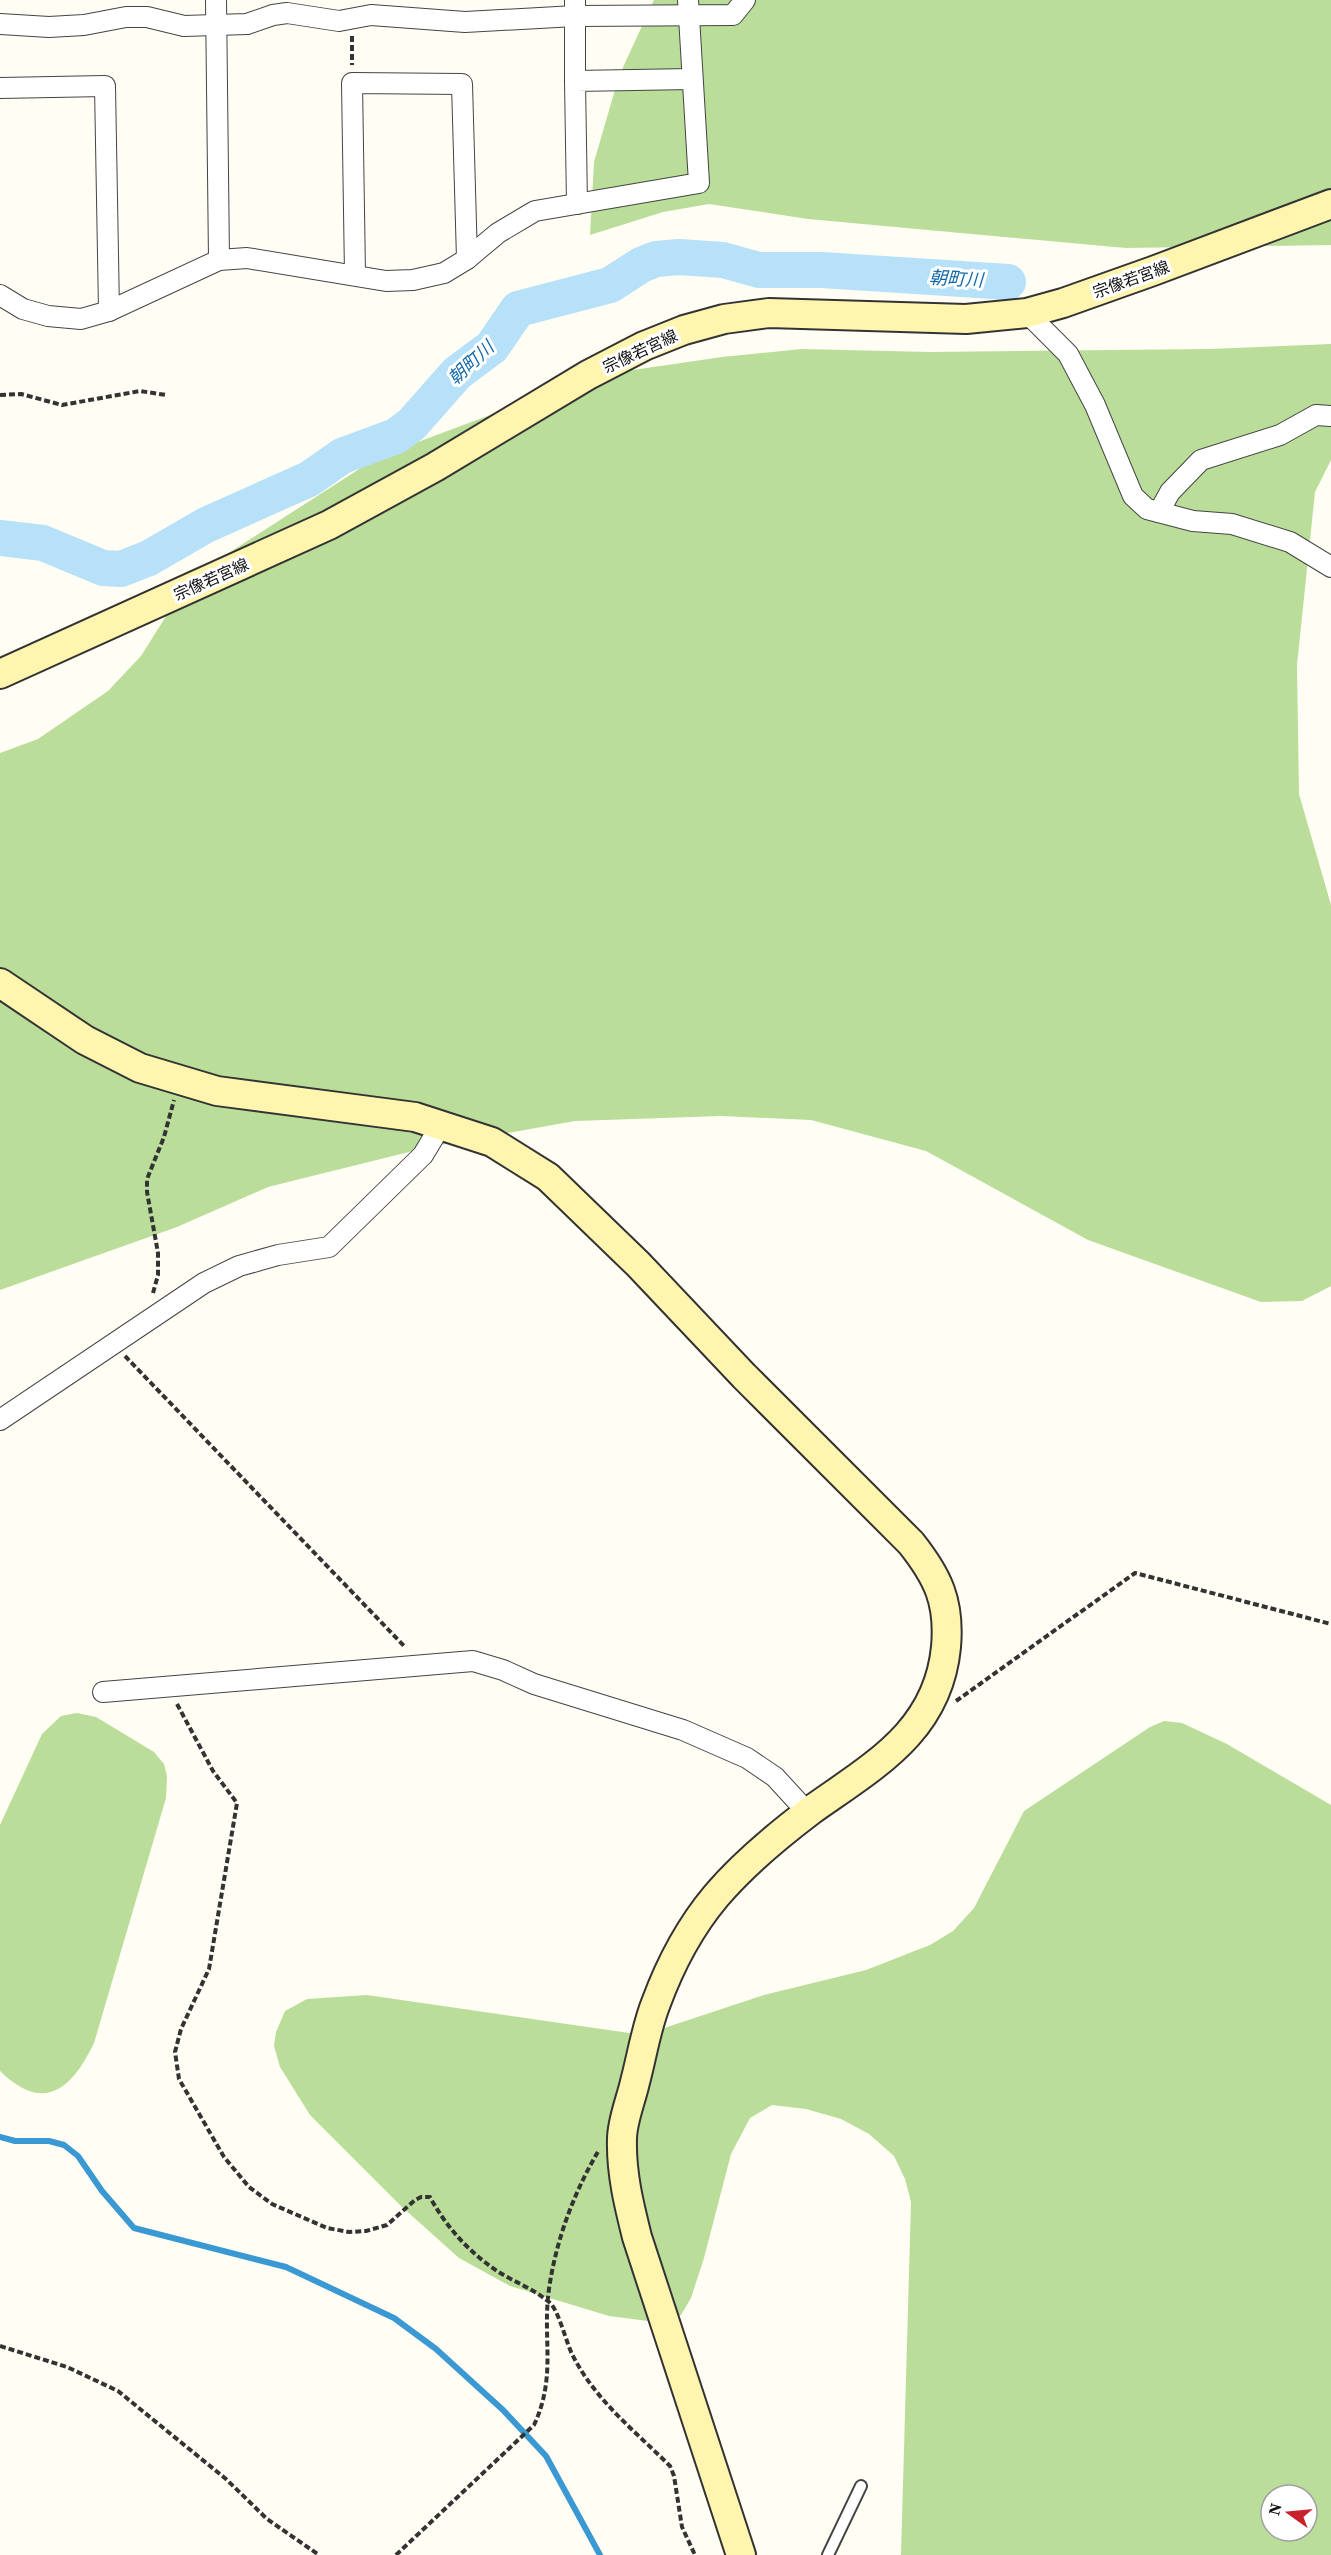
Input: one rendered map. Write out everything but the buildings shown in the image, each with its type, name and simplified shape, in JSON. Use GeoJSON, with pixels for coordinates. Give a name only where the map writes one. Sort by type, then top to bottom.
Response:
{"type":"FeatureCollection","features":[{"type":"Feature","properties":{"kind":"street"},"geometry":{"type":"LineString","coordinates":[[216,0],[219,260]]}},
{"type":"Feature","properties":{"kind":"street"},"geometry":{"type":"LineString","coordinates":[[0,24],[49,27],[84,25],[126,17],[147,17],[184,26],[216,23],[247,24],[273,15],[286,7],[339,21],[371,15],[465,22],[575,8],[688,7],[733,15],[745,0]]}},
{"type":"Feature","properties":{"kind":"street"},"geometry":{"type":"LineString","coordinates":[[0,295],[23,309],[48,316],[81,319],[109,311],[219,260],[247,258],[386,280],[413,280],[444,273],[467,259],[498,233],[536,212],[699,183],[688,7]]}},
{"type":"Feature","properties":{"kind":"street"},"geometry":{"type":"LineString","coordinates":[[575,8],[577,204]]}},
{"type":"Feature","properties":{"kind":"street"},"geometry":{"type":"LineString","coordinates":[[575,81],[692,79]]}},
{"type":"Feature","properties":{"kind":"street"},"geometry":{"type":"LineString","coordinates":[[355,274],[352,83],[462,84],[467,259]]}},
{"type":"Feature","properties":{"kind":"street"},"geometry":{"type":"LineString","coordinates":[[0,88],[105,86],[109,311]]}},
{"type":"Feature","properties":{"kind":"street","name":"宗像若宮線"},"geometry":{"type":"LineString","coordinates":[[0,674],[329,525],[435,467],[588,375],[644,346],[684,330],[724,319],[769,313],[966,319],[1028,313],[1130,279],[1331,204]]}},
{"type":"Feature","properties":{"kind":"street"},"geometry":{"type":"LineString","coordinates":[[1028,313],[1068,354],[1095,405],[1133,496],[1147,508],[1193,521],[1232,524],[1290,542],[1331,567]]}},
{"type":"Feature","properties":{"kind":"street"},"geometry":{"type":"LineString","coordinates":[[1159,512],[1170,492],[1202,460],[1280,435],[1316,415],[1331,416]]}},
{"type":"Feature","properties":{"kind":"street"},"geometry":{"type":"LineString","coordinates":[[0,983],[85,1040],[140,1068],[217,1091],[415,1117],[492,1142],[548,1177],[638,1264],[744,1376],[911,1543],[933,1570],[944,1601],[947,1636],[944,1668],[933,1699],[923,1717],[887,1756],[769,1844],[716,1896],[675,1959],[655,2004],[622,2136],[626,2196],[637,2238],[741,2555]]}},
{"type":"Feature","properties":{"kind":"street"},"geometry":{"type":"LineString","coordinates":[[0,1420],[204,1283],[239,1266],[278,1255],[329,1247],[423,1155],[441,1125]]}},
{"type":"Feature","properties":{"kind":"street"},"geometry":{"type":"LineString","coordinates":[[103,1692],[473,1661],[503,1670],[534,1684],[682,1730],[747,1758],[775,1777],[808,1813]]}},
{"type":"Feature","properties":{"kind":"lane"},"geometry":{"type":"LineString","coordinates":[[828,2555],[861,2486]]}},
{"type":"Feature","properties":{"kind":"path"},"geometry":{"type":"LineString","coordinates":[[352,19],[352,83]]}},
{"type":"Feature","properties":{"kind":"path"},"geometry":{"type":"LineString","coordinates":[[0,395],[21,394],[62,405],[140,392],[166,395]]}},
{"type":"Feature","properties":{"kind":"path"},"geometry":{"type":"LineString","coordinates":[[147,1320],[158,1275],[159,1253],[147,1192],[147,1179],[164,1137],[180,1080]]}},
{"type":"Feature","properties":{"kind":"path"},"geometry":{"type":"LineString","coordinates":[[112,1343],[423,1665]]}},
{"type":"Feature","properties":{"kind":"path"},"geometry":{"type":"LineString","coordinates":[[947,1707],[1135,1573],[1331,1624]]}},
{"type":"Feature","properties":{"kind":"path"},"geometry":{"type":"LineString","coordinates":[[168,1688],[213,1771],[237,1803],[209,1969],[181,2029],[175,2052],[179,2079],[224,2157],[249,2187],[272,2204],[327,2228],[349,2232],[366,2231],[387,2225],[415,2200],[430,2197],[439,2214],[458,2238],[481,2259],[499,2273],[549,2301],[566,2343],[581,2372],[597,2394],[670,2466],[674,2476],[682,2527],[695,2555]]}},
{"type":"Feature","properties":{"kind":"path"},"geometry":{"type":"LineString","coordinates":[[396,2555],[534,2425],[540,2412],[549,2372],[549,2289],[563,2229],[575,2198],[601,2146],[622,2136]]}},
{"type":"Feature","properties":{"kind":"path"},"geometry":{"type":"LineString","coordinates":[[0,2346],[67,2367],[118,2391],[226,2479],[267,2519],[319,2555]]}},
{"type":"Feature","properties":{"kind":"green space"},"geometry":{"type":"Polygon","coordinates":[[[654,0],[1331,0],[1331,245],[1126,248],[808,219],[709,204],[663,212],[590,235],[594,162],[619,76],[654,0]]]}},
{"type":"Feature","properties":{"kind":"green space"},"geometry":{"type":"Polygon","coordinates":[[[1331,344],[1331,460],[1315,492],[1297,665],[1299,794],[1331,905],[1331,1286],[1302,1301],[1261,1302],[1088,1240],[926,1151],[811,1120],[721,1116],[575,1121],[429,1147],[268,1187],[177,1227],[0,1290],[0,753],[38,739],[108,691],[141,656],[178,597],[210,565],[378,457],[535,398],[619,372],[722,357],[802,349],[930,352],[1209,349],[1331,344]]]}},
{"type":"Feature","properties":{"kind":"green space"},"geometry":{"type":"Polygon","coordinates":[[[77,1713],[96,1717],[154,1752],[164,1764],[167,1776],[166,1798],[94,2043],[76,2073],[66,2083],[55,2090],[43,2093],[30,2091],[16,2084],[0,2071],[0,1825],[42,1734],[61,1716],[77,1713]]]}},
{"type":"Feature","properties":{"kind":"green space"},"geometry":{"type":"Polygon","coordinates":[[[1164,1721],[1182,1723],[1227,1744],[1331,1805],[1331,2555],[901,2555],[911,2202],[905,2179],[894,2156],[869,2134],[841,2119],[806,2109],[772,2105],[750,2118],[731,2154],[704,2258],[691,2298],[681,2315],[656,2322],[609,2316],[510,2286],[459,2258],[401,2206],[310,2115],[280,2067],[274,2046],[276,2032],[285,2011],[307,1999],[367,1995],[643,2035],[764,1995],[866,1970],[930,1945],[953,1931],[974,1908],[1024,1811],[1150,1727],[1164,1721]]]}},
{"type":"Feature","properties":{"kind":"waterway","name":"朝町川"},"geometry":{"type":"LineString","coordinates":[[0,538],[43,543],[103,568],[121,569],[149,558],[206,525],[309,479],[342,456],[396,436],[412,424],[457,373],[492,347],[518,309],[610,285],[641,265],[656,259],[679,257],[723,260],[759,270],[822,270],[1008,282]]}},
{"type":"Feature","properties":{"kind":"waterway"},"geometry":{"type":"LineString","coordinates":[[0,2137],[15,2141],[49,2141],[64,2145],[78,2156],[102,2191],[134,2228],[286,2267],[394,2318],[436,2349],[503,2410],[546,2456],[600,2555]]}}]}
